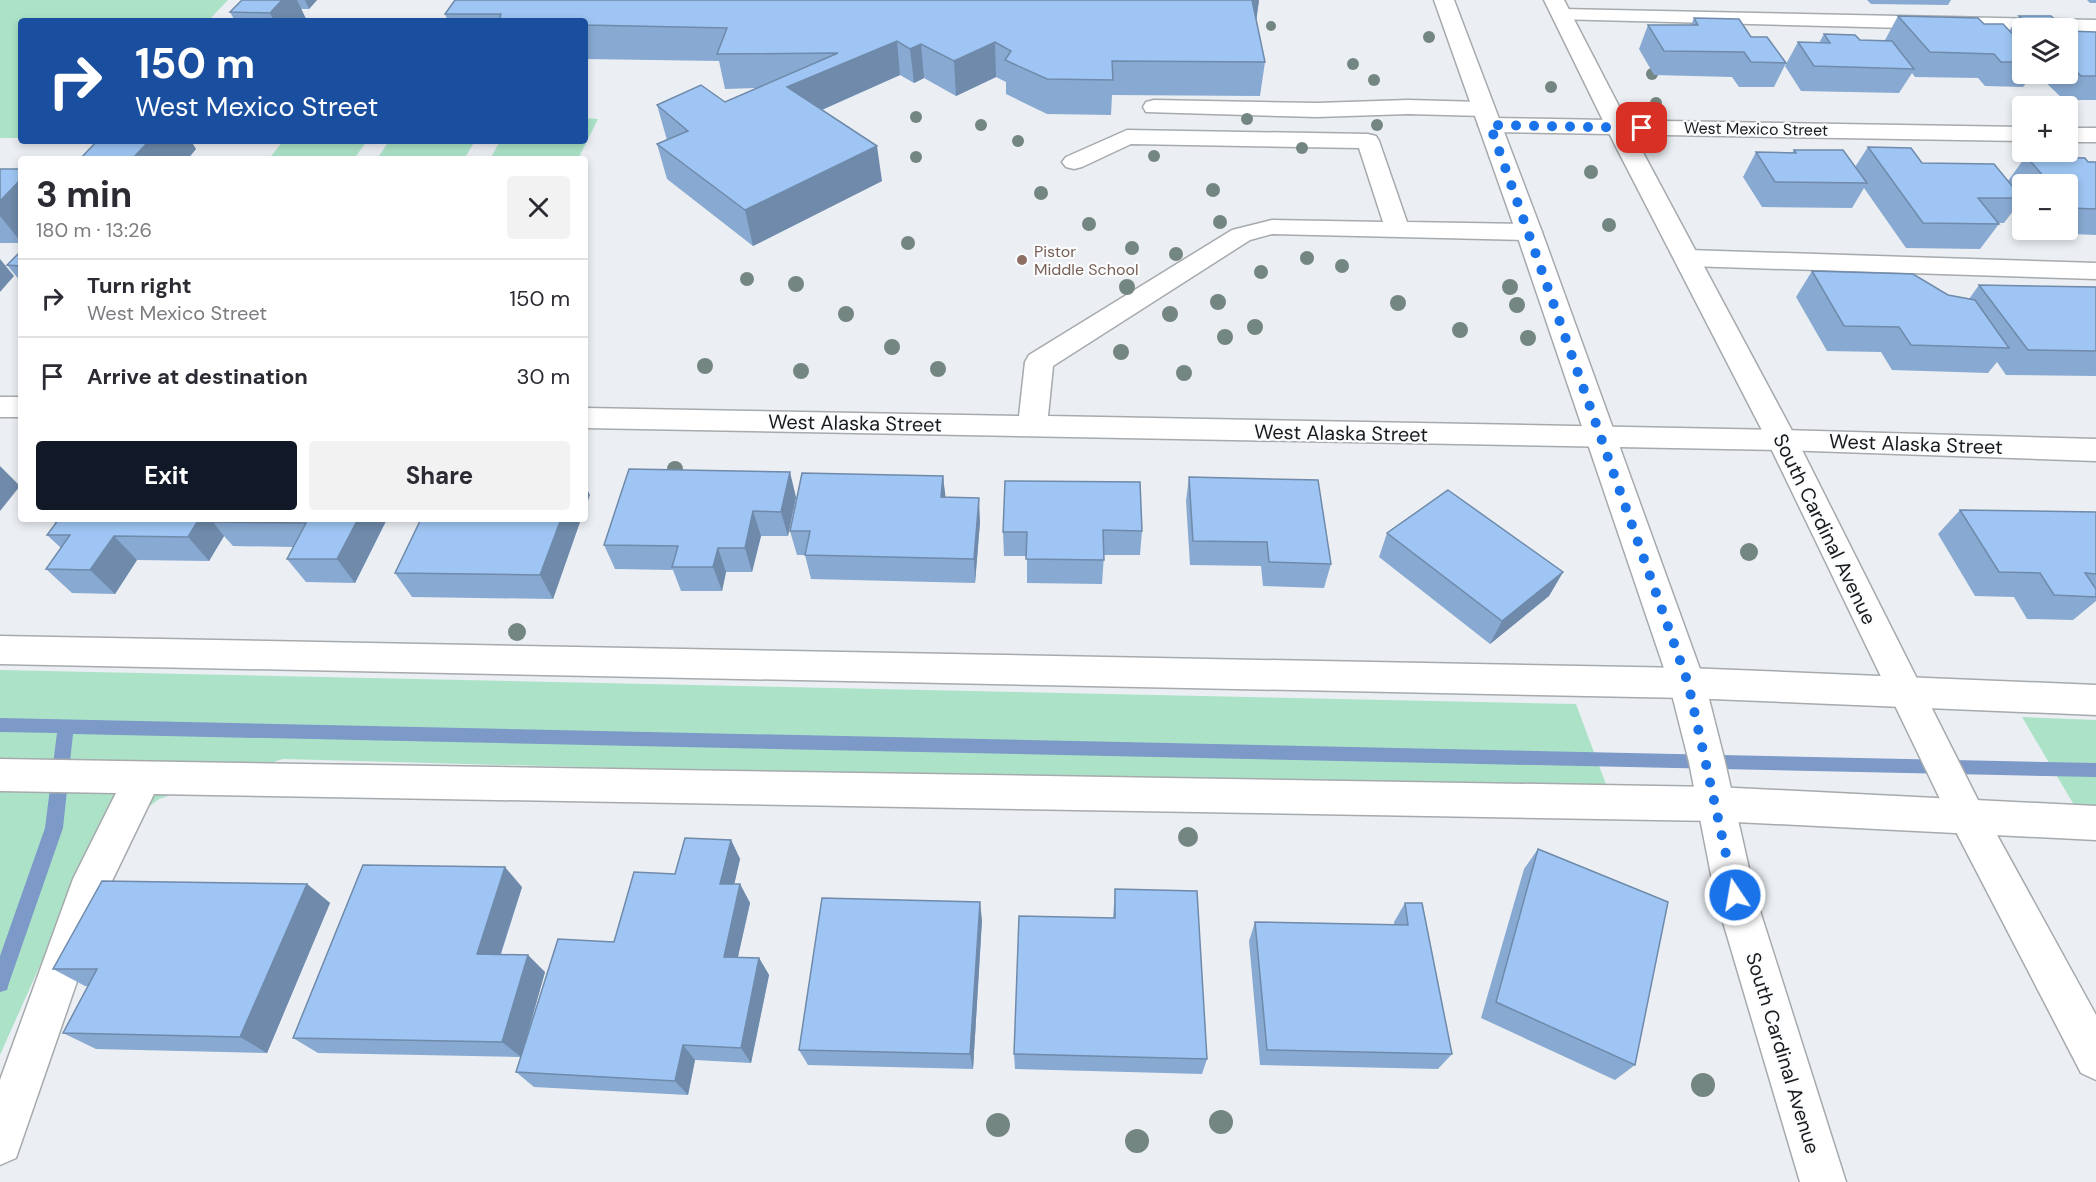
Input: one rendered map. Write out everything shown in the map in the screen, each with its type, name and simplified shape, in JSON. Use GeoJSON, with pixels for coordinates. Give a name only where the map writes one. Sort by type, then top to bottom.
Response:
{"type":"FeatureCollection","features":[{"type":"Feature","properties":{"kind":"main road","name":"South Cardinal Avenue"},"geometry":{"type":"LineString","coordinates":[[1444,0],[1529,231],[1688,683],[1735,895],[1823,1182]]}},
{"type":"Feature","properties":{"kind":"main road","name":"South Cardinal Avenue"},"geometry":{"type":"LineString","coordinates":[[1558,8],[1782,440],[1967,816],[2096,1058]]}},
{"type":"Feature","properties":{"kind":"main road"},"geometry":{"type":"LineString","coordinates":[[1558,8],[2096,26]]}},
{"type":"Feature","properties":{"kind":"main road","name":"West Mexico Street"},"geometry":{"type":"LineString","coordinates":[[1154,107],[1317,110],[1408,107],[1486,117],[1618,127],[2012,134]]}},
{"type":"Feature","properties":{"kind":"main road"},"geometry":{"type":"LineString","coordinates":[[2078,135],[2096,135]]}},
{"type":"Feature","properties":{"kind":"main road"},"geometry":{"type":"LineString","coordinates":[[1074,162],[1127,137],[1368,141],[1397,228]]}},
{"type":"Feature","properties":{"kind":"main road"},"geometry":{"type":"LineString","coordinates":[[1032,427],[1039,362],[1241,235],[1272,227],[1529,231]]}},
{"type":"Feature","properties":{"kind":"main road"},"geometry":{"type":"LineString","coordinates":[[1688,258],[2096,271]]}},
{"type":"Feature","properties":{"kind":"main road"},"geometry":{"type":"LineString","coordinates":[[0,407],[18,407]]}},
{"type":"Feature","properties":{"kind":"main road","name":"West Alaska Street"},"geometry":{"type":"LineString","coordinates":[[588,418],[1782,440],[2096,450]]}},
{"type":"Feature","properties":{"kind":"main road"},"geometry":{"type":"LineString","coordinates":[[0,650],[1688,683],[2096,700]]}},
{"type":"Feature","properties":{"kind":"main road"},"geometry":{"type":"LineString","coordinates":[[0,775],[1716,804],[2096,823]]}},
{"type":"Feature","properties":{"kind":"main road"},"geometry":{"type":"LineString","coordinates":[[0,1143],[93,879],[143,778]]}},
{"type":"Feature","properties":{"kind":"green space"},"geometry":{"type":"Polygon","coordinates":[[[0,0],[228,0],[211,18],[18,18],[18,138],[0,138],[0,0]]]}},
{"type":"Feature","properties":{"kind":"green space"},"geometry":{"type":"Polygon","coordinates":[[[588,118],[598,119],[588,139],[588,118]]]}},
{"type":"Feature","properties":{"kind":"green space"},"geometry":{"type":"Polygon","coordinates":[[[281,144],[365,144],[356,156],[271,156],[281,144]]]}},
{"type":"Feature","properties":{"kind":"green space"},"geometry":{"type":"Polygon","coordinates":[[[387,144],[473,144],[466,156],[379,156],[387,144]]]}},
{"type":"Feature","properties":{"kind":"green space"},"geometry":{"type":"Polygon","coordinates":[[[498,144],[586,144],[580,156],[492,156],[498,144]]]}},
{"type":"Feature","properties":{"kind":"green space"},"geometry":{"type":"Polygon","coordinates":[[[0,670],[1576,704],[1610,795],[283,759],[159,799],[92,849],[0,1055],[0,670]]]}},
{"type":"Feature","properties":{"kind":"green space"},"geometry":{"type":"Polygon","coordinates":[[[2022,717],[2096,720],[2096,806],[2074,805],[2022,717]]]}},
{"type":"Feature","properties":{"kind":"building"},"geometry":{"type":"Polygon","coordinates":[[[242,0],[282,0],[270,13],[230,12],[242,0]]]}},
{"type":"Feature","properties":{"kind":"building"},"geometry":{"type":"Polygon","coordinates":[[[455,0],[1252,0],[1265,62],[1112,61],[1113,80],[1047,79],[1005,60],[1011,51],[995,42],[954,61],[921,44],[910,49],[897,41],[787,87],[877,146],[745,210],[657,144],[688,131],[657,105],[701,85],[725,102],[838,53],[717,54],[727,28],[588,25],[588,18],[500,18],[501,14],[445,14],[455,0]]]}},
{"type":"Feature","properties":{"kind":"building"},"geometry":{"type":"Polygon","coordinates":[[[1898,16],[1978,18],[1984,24],[2003,24],[2012,33],[2012,62],[2001,62],[1994,54],[1930,52],[1898,16]]]}},
{"type":"Feature","properties":{"kind":"building"},"geometry":{"type":"Polygon","coordinates":[[[2019,16],[2051,16],[2053,18],[2021,18],[2019,16]]]}},
{"type":"Feature","properties":{"kind":"building"},"geometry":{"type":"Polygon","coordinates":[[[1694,18],[1739,19],[1751,37],[1767,37],[1786,63],[1751,62],[1744,52],[1664,51],[1648,25],[1698,25],[1694,18]]]}},
{"type":"Feature","properties":{"kind":"building"},"geometry":{"type":"Polygon","coordinates":[[[2078,31],[2096,32],[2096,76],[2081,76],[2078,73],[2078,31]]]}},
{"type":"Feature","properties":{"kind":"building"},"geometry":{"type":"Polygon","coordinates":[[[1824,34],[1855,35],[1860,40],[1892,41],[1914,69],[1814,66],[1798,42],[1830,43],[1824,34]]]}},
{"type":"Feature","properties":{"kind":"building"},"geometry":{"type":"Polygon","coordinates":[[[94,144],[146,144],[135,156],[83,156],[94,144]]]}},
{"type":"Feature","properties":{"kind":"building"},"geometry":{"type":"Polygon","coordinates":[[[1868,147],[1911,148],[1922,163],[1994,164],[2012,186],[2012,198],[1978,198],[1999,224],[1923,223],[1868,147]]]}},
{"type":"Feature","properties":{"kind":"building"},"geometry":{"type":"Polygon","coordinates":[[[1794,150],[1843,150],[1867,183],[1775,182],[1756,152],[1796,153],[1794,150]]]}},
{"type":"Feature","properties":{"kind":"building"},"geometry":{"type":"Polygon","coordinates":[[[2078,158],[2085,158],[2088,162],[2096,162],[2096,209],[2078,208],[2078,174],[2041,174],[2031,162],[2078,162],[2078,158]]]}},
{"type":"Feature","properties":{"kind":"building"},"geometry":{"type":"Polygon","coordinates":[[[0,169],[18,169],[18,182],[0,201],[0,169]]]}},
{"type":"Feature","properties":{"kind":"building"},"geometry":{"type":"Polygon","coordinates":[[[18,254],[18,266],[7,265],[18,254]]]}},
{"type":"Feature","properties":{"kind":"building"},"geometry":{"type":"Polygon","coordinates":[[[1812,271],[1913,274],[1948,295],[1975,300],[2009,348],[1911,345],[1899,327],[1844,326],[1812,271]]]}},
{"type":"Feature","properties":{"kind":"building"},"geometry":{"type":"Polygon","coordinates":[[[1979,285],[2096,287],[2096,351],[2028,350],[1979,285]]]}},
{"type":"Feature","properties":{"kind":"building"},"geometry":{"type":"Polygon","coordinates":[[[629,469],[790,472],[781,512],[753,511],[745,548],[718,548],[713,567],[672,567],[678,546],[604,545],[629,469]]]}},
{"type":"Feature","properties":{"kind":"building"},"geometry":{"type":"Polygon","coordinates":[[[802,473],[943,476],[941,497],[979,498],[974,559],[805,555],[810,531],[790,531],[802,473]]]}},
{"type":"Feature","properties":{"kind":"building"},"geometry":{"type":"Polygon","coordinates":[[[1189,477],[1318,480],[1331,564],[1269,562],[1267,542],[1193,541],[1189,477]]]}},
{"type":"Feature","properties":{"kind":"building"},"geometry":{"type":"Polygon","coordinates":[[[1005,481],[1140,482],[1142,531],[1103,530],[1104,560],[1026,559],[1027,532],[1003,532],[1005,481]]]}},
{"type":"Feature","properties":{"kind":"building"},"geometry":{"type":"Polygon","coordinates":[[[1448,490],[1563,572],[1502,621],[1387,533],[1448,490]]]}},
{"type":"Feature","properties":{"kind":"building"},"geometry":{"type":"Polygon","coordinates":[[[1960,510],[2096,512],[2096,574],[2085,573],[2096,589],[2096,597],[2054,595],[2040,573],[1999,572],[1960,510]]]}},
{"type":"Feature","properties":{"kind":"building"},"geometry":{"type":"Polygon","coordinates":[[[57,522],[197,522],[188,537],[114,536],[90,570],[46,569],[70,535],[47,535],[57,522]]]}},
{"type":"Feature","properties":{"kind":"building"},"geometry":{"type":"Polygon","coordinates":[[[213,522],[356,522],[337,559],[287,559],[306,523],[213,522]]]}},
{"type":"Feature","properties":{"kind":"building"},"geometry":{"type":"Polygon","coordinates":[[[420,522],[560,522],[540,575],[395,573],[420,522]]]}},
{"type":"Feature","properties":{"kind":"building"},"geometry":{"type":"Polygon","coordinates":[[[685,838],[731,840],[720,884],[740,884],[724,957],[759,958],[741,1048],[683,1045],[675,1081],[516,1072],[558,939],[614,942],[634,872],[675,874],[685,838]]]}},
{"type":"Feature","properties":{"kind":"building"},"geometry":{"type":"Polygon","coordinates":[[[1538,849],[1668,902],[1635,1065],[1496,1002],[1538,849]]]}},
{"type":"Feature","properties":{"kind":"building"},"geometry":{"type":"Polygon","coordinates":[[[363,865],[505,867],[477,954],[528,955],[502,1042],[293,1038],[363,865]]]}},
{"type":"Feature","properties":{"kind":"building"},"geometry":{"type":"Polygon","coordinates":[[[102,881],[307,884],[240,1037],[63,1033],[97,969],[53,969],[102,881]]]}},
{"type":"Feature","properties":{"kind":"building"},"geometry":{"type":"Polygon","coordinates":[[[1115,889],[1197,891],[1207,1059],[1014,1054],[1019,916],[1115,918],[1115,889]]]}},
{"type":"Feature","properties":{"kind":"building"},"geometry":{"type":"Polygon","coordinates":[[[822,898],[980,902],[970,1054],[799,1050],[822,898]]]}},
{"type":"Feature","properties":{"kind":"building"},"geometry":{"type":"Polygon","coordinates":[[[1405,903],[1422,903],[1452,1054],[1267,1050],[1255,922],[1408,925],[1405,903]]]}},
{"type":"Feature","properties":{"kind":"waterway"},"geometry":{"type":"LineString","coordinates":[[0,725],[66,726]]}},
{"type":"Feature","properties":{"kind":"waterway"},"geometry":{"type":"LineString","coordinates":[[0,983],[54,828],[66,726]]}},
{"type":"Feature","properties":{"kind":"waterway"},"geometry":{"type":"LineString","coordinates":[[66,726],[2096,770]]}},
{"type":"Feature","properties":{"kind":"place","name":"Pistor Middle School"},"geometry":{"type":"Point","coordinates":[1022,260]}},
{"type":"Feature","properties":{"kind":"route"},"geometry":{"type":"LineString","coordinates":[[1642,128],[1490,125],[1688,683],[1735,895]]}}]}
